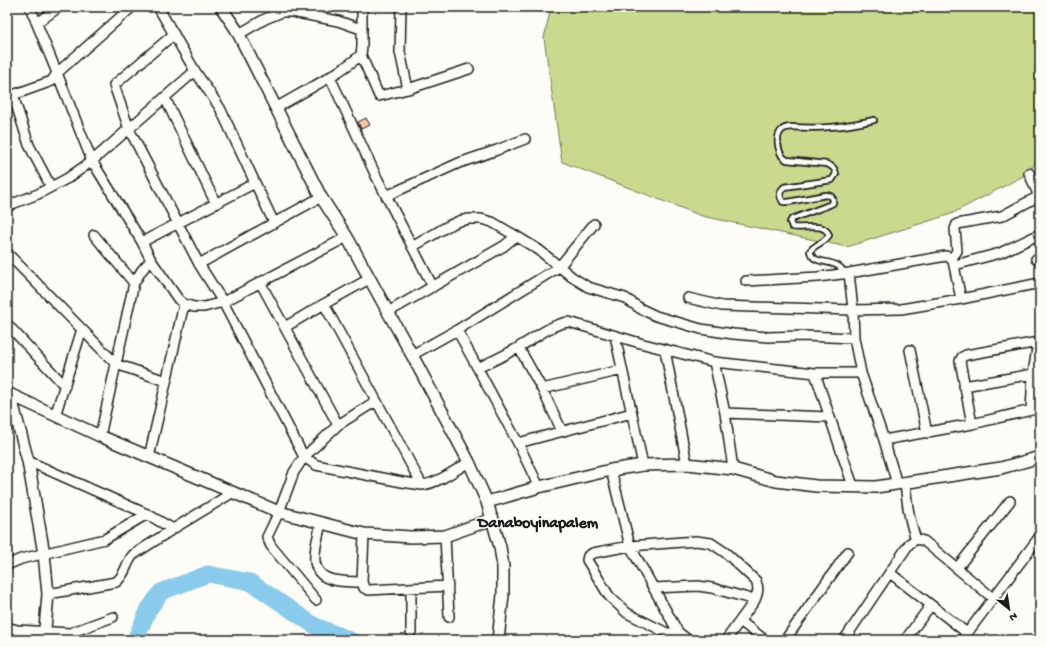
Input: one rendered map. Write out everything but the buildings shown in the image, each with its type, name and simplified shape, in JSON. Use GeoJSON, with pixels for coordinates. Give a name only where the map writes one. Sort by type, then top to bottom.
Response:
{"type":"FeatureCollection","features":[{"type":"Feature","properties":{"kind":"street"},"geometry":{"type":"LineString","coordinates":[[30,7],[92,161],[142,242],[151,260],[178,299],[184,304],[194,307],[204,307],[223,302],[347,237]]}},
{"type":"Feature","properties":{"kind":"street"},"geometry":{"type":"LineString","coordinates":[[36,23],[59,7]]}},
{"type":"Feature","properties":{"kind":"street"},"geometry":{"type":"LineString","coordinates":[[51,187],[29,145],[13,95],[52,81],[57,73],[132,7]]}},
{"type":"Feature","properties":{"kind":"street"},"geometry":{"type":"LineString","coordinates":[[158,7],[195,71],[220,108],[274,223]]}},
{"type":"Feature","properties":{"kind":"street"},"geometry":{"type":"LineString","coordinates":[[221,7],[239,34],[321,197],[347,237],[412,355],[469,462],[487,502],[500,547],[503,567],[503,595],[498,640]]}},
{"type":"Feature","properties":{"kind":"street"},"geometry":{"type":"LineString","coordinates":[[362,7],[361,55],[379,96],[408,89],[469,69]]}},
{"type":"Feature","properties":{"kind":"street"},"geometry":{"type":"LineString","coordinates":[[401,7],[400,52],[408,89]]}},
{"type":"Feature","properties":{"kind":"street"},"geometry":{"type":"LineString","coordinates":[[239,34],[265,19],[282,12],[292,12],[338,21],[361,29]]}},
{"type":"Feature","properties":{"kind":"street"},"geometry":{"type":"LineString","coordinates":[[174,34],[114,85],[129,129],[199,264],[223,302],[304,457],[316,465],[422,485],[435,481],[469,462]]}},
{"type":"Feature","properties":{"kind":"street"},"geometry":{"type":"LineString","coordinates":[[276,108],[330,77],[361,55]]}},
{"type":"Feature","properties":{"kind":"street"},"geometry":{"type":"LineString","coordinates":[[7,207],[38,194],[68,178],[92,161],[195,71]]}},
{"type":"Feature","properties":{"kind":"street"},"geometry":{"type":"LineString","coordinates":[[330,77],[386,196],[433,286]]}},
{"type":"Feature","properties":{"kind":"street"},"geometry":{"type":"LineString","coordinates":[[165,98],[216,204]]}},
{"type":"Feature","properties":{"kind":"street"},"geometry":{"type":"LineString","coordinates":[[386,196],[453,165],[497,150],[525,138]]}},
{"type":"Feature","properties":{"kind":"street"},"geometry":{"type":"LineString","coordinates":[[961,299],[953,261],[957,252],[955,229],[957,224],[1002,216],[1037,197],[1037,192],[1029,173]]}},
{"type":"Feature","properties":{"kind":"street"},"geometry":{"type":"LineString","coordinates":[[142,242],[255,183]]}},
{"type":"Feature","properties":{"kind":"street"},"geometry":{"type":"LineString","coordinates":[[199,264],[321,197]]}},
{"type":"Feature","properties":{"kind":"street"},"geometry":{"type":"LineString","coordinates":[[412,247],[459,221],[481,219],[492,222],[516,236],[538,250],[572,277],[588,287],[625,298],[656,316],[715,332],[750,336],[854,338]]}},
{"type":"Feature","properties":{"kind":"street"},"geometry":{"type":"LineString","coordinates":[[412,355],[457,330],[559,267],[594,224]]}},
{"type":"Feature","properties":{"kind":"street"},"geometry":{"type":"LineString","coordinates":[[94,234],[134,283]]}},
{"type":"Feature","properties":{"kind":"street"},"geometry":{"type":"LineString","coordinates":[[746,280],[818,277],[946,256],[953,261],[1000,253],[1040,234]]}},
{"type":"Feature","properties":{"kind":"street"},"geometry":{"type":"LineString","coordinates":[[388,312],[504,246],[516,236]]}},
{"type":"Feature","properties":{"kind":"street"},"geometry":{"type":"LineString","coordinates":[[9,258],[116,364],[166,381]]}},
{"type":"Feature","properties":{"kind":"street"},"geometry":{"type":"LineString","coordinates":[[100,436],[134,283],[142,270],[151,260]]}},
{"type":"Feature","properties":{"kind":"street"},"geometry":{"type":"LineString","coordinates":[[847,273],[853,310],[854,338],[861,373],[901,484],[911,527],[916,539]]}},
{"type":"Feature","properties":{"kind":"street"},"geometry":{"type":"LineString","coordinates":[[285,327],[370,279]]}},
{"type":"Feature","properties":{"kind":"street"},"geometry":{"type":"LineString","coordinates":[[260,282],[338,424]]}},
{"type":"Feature","properties":{"kind":"street"},"geometry":{"type":"LineString","coordinates":[[688,298],[703,303],[728,306],[853,310],[901,309],[961,299],[1040,283]]}},
{"type":"Feature","properties":{"kind":"street"},"geometry":{"type":"LineString","coordinates":[[149,457],[184,304]]}},
{"type":"Feature","properties":{"kind":"street"},"geometry":{"type":"LineString","coordinates":[[324,304],[422,485]]}},
{"type":"Feature","properties":{"kind":"street"},"geometry":{"type":"LineString","coordinates":[[478,368],[563,323],[575,323],[615,336],[714,362],[815,373],[861,373]]}},
{"type":"Feature","properties":{"kind":"street"},"geometry":{"type":"LineString","coordinates":[[7,324],[65,386]]}},
{"type":"Feature","properties":{"kind":"street"},"geometry":{"type":"LineString","coordinates":[[55,416],[82,329]]}},
{"type":"Feature","properties":{"kind":"street"},"geometry":{"type":"LineString","coordinates":[[457,330],[518,443],[539,487]]}},
{"type":"Feature","properties":{"kind":"street"},"geometry":{"type":"LineString","coordinates":[[615,336],[643,465]]}},
{"type":"Feature","properties":{"kind":"street"},"geometry":{"type":"LineString","coordinates":[[884,440],[972,424],[1036,409],[1033,374],[1037,348],[1036,345],[1033,343],[962,357],[960,361],[972,424]]}},
{"type":"Feature","properties":{"kind":"street"},"geometry":{"type":"LineString","coordinates":[[518,348],[542,389],[562,431]]}},
{"type":"Feature","properties":{"kind":"street"},"geometry":{"type":"LineString","coordinates":[[665,350],[687,464]]}},
{"type":"Feature","properties":{"kind":"street"},"geometry":{"type":"LineString","coordinates":[[910,350],[927,433]]}},
{"type":"Feature","properties":{"kind":"street"},"geometry":{"type":"LineString","coordinates":[[714,362],[725,414],[733,469]]}},
{"type":"Feature","properties":{"kind":"street"},"geometry":{"type":"LineString","coordinates":[[542,389],[622,370]]}},
{"type":"Feature","properties":{"kind":"street"},"geometry":{"type":"LineString","coordinates":[[815,373],[853,486]]}},
{"type":"Feature","properties":{"kind":"street"},"geometry":{"type":"LineString","coordinates":[[964,386],[1033,374]]}},
{"type":"Feature","properties":{"kind":"street"},"geometry":{"type":"LineString","coordinates":[[8,394],[100,436],[232,493],[279,512],[321,523],[364,534],[411,537],[445,536],[493,519]]}},
{"type":"Feature","properties":{"kind":"street"},"geometry":{"type":"LineString","coordinates":[[8,394],[28,461],[44,554],[48,594],[44,635]]}},
{"type":"Feature","properties":{"kind":"street"},"geometry":{"type":"LineString","coordinates":[[316,600],[271,546],[267,537],[268,533],[279,512],[294,472],[304,457],[338,424],[376,401]]}},
{"type":"Feature","properties":{"kind":"street"},"geometry":{"type":"LineString","coordinates":[[518,443],[632,413]]}},
{"type":"Feature","properties":{"kind":"street"},"geometry":{"type":"LineString","coordinates":[[725,414],[829,417]]}},
{"type":"Feature","properties":{"kind":"street"},"geometry":{"type":"LineString","coordinates":[[487,502],[539,487],[611,470],[643,465],[687,464],[733,469],[776,482],[816,486],[876,487],[1001,468],[1040,457]]}},
{"type":"Feature","properties":{"kind":"street"},"geometry":{"type":"LineString","coordinates":[[28,461],[147,514],[173,529]]}},
{"type":"Feature","properties":{"kind":"street"},"geometry":{"type":"LineString","coordinates":[[611,470],[630,546],[678,632],[688,640]]}},
{"type":"Feature","properties":{"kind":"street"},"geometry":{"type":"LineString","coordinates":[[48,594],[116,582],[122,577],[128,560],[133,555],[232,493]]}},
{"type":"Feature","properties":{"kind":"street"},"geometry":{"type":"LineString","coordinates":[[957,568],[1010,501]]}},
{"type":"Feature","properties":{"kind":"street"},"geometry":{"type":"LineString","coordinates":[[7,565],[105,539],[147,514]]}},
{"type":"Feature","properties":{"kind":"street"},"geometry":{"type":"LineString","coordinates":[[321,523],[314,557],[317,570],[322,575],[334,580],[362,582]]}},
{"type":"Feature","properties":{"kind":"street"},"geometry":{"type":"LineString","coordinates":[[364,534],[362,582],[364,588],[368,590],[448,586]]}},
{"type":"Feature","properties":{"kind":"street"},"geometry":{"type":"LineString","coordinates":[[445,536],[449,617]]}},
{"type":"Feature","properties":{"kind":"street"},"geometry":{"type":"LineString","coordinates":[[890,573],[931,605],[964,637],[1040,536]]}},
{"type":"Feature","properties":{"kind":"street"},"geometry":{"type":"LineString","coordinates":[[844,640],[909,544],[916,539],[924,541],[994,599]]}},
{"type":"Feature","properties":{"kind":"street"},"geometry":{"type":"LineString","coordinates":[[678,632],[667,633],[627,613],[609,596],[587,560],[588,556],[594,553],[630,546],[696,541],[710,543],[726,553],[756,581],[758,586],[758,592],[755,600],[726,640]]}},
{"type":"Feature","properties":{"kind":"street"},"geometry":{"type":"LineString","coordinates":[[785,640],[848,552]]}},
{"type":"Feature","properties":{"kind":"street"},"geometry":{"type":"LineString","coordinates":[[654,588],[698,586],[712,588],[755,600]]}},
{"type":"Feature","properties":{"kind":"street"},"geometry":{"type":"LineString","coordinates":[[411,588],[411,632]]}},
{"type":"Feature","properties":{"kind":"street"},"geometry":{"type":"LineString","coordinates":[[905,640],[931,605]]}},
{"type":"Feature","properties":{"kind":"street"},"geometry":{"type":"LineString","coordinates":[[7,627],[44,635],[70,633],[113,617]]}},
{"type":"Feature","properties":{"kind":"street"},"geometry":{"type":"LineString","coordinates":[[740,621],[765,640]]}},
{"type":"Feature","properties":{"kind":"lane"},"geometry":{"type":"LineString","coordinates":[[847,273],[839,266],[814,259],[811,255],[810,251],[814,246],[827,239],[829,235],[828,231],[824,228],[817,227],[798,229],[792,227],[790,222],[792,218],[829,205],[832,203],[833,199],[831,196],[826,195],[783,202],[780,194],[780,190],[784,187],[832,180],[836,174],[835,170],[832,166],[827,164],[787,160],[783,158],[778,150],[779,136],[780,131],[784,128],[825,128],[845,126],[874,120]]}},
{"type":"Feature","properties":{"kind":"green space"},"geometry":{"type":"Polygon","coordinates":[[[551,7],[1040,7],[1040,154],[1029,173],[951,214],[847,247],[702,216],[562,162],[544,38],[551,7]]]}},
{"type":"Feature","properties":{"kind":"waterway"},"geometry":{"type":"LineString","coordinates":[[135,640],[149,609],[161,592],[208,574],[250,582],[315,626],[350,640]]}},
{"type":"Feature","properties":{"kind":"district","name":"Danaboyinapalem"},"geometry":{"type":"Point","coordinates":[538,524]}}]}
